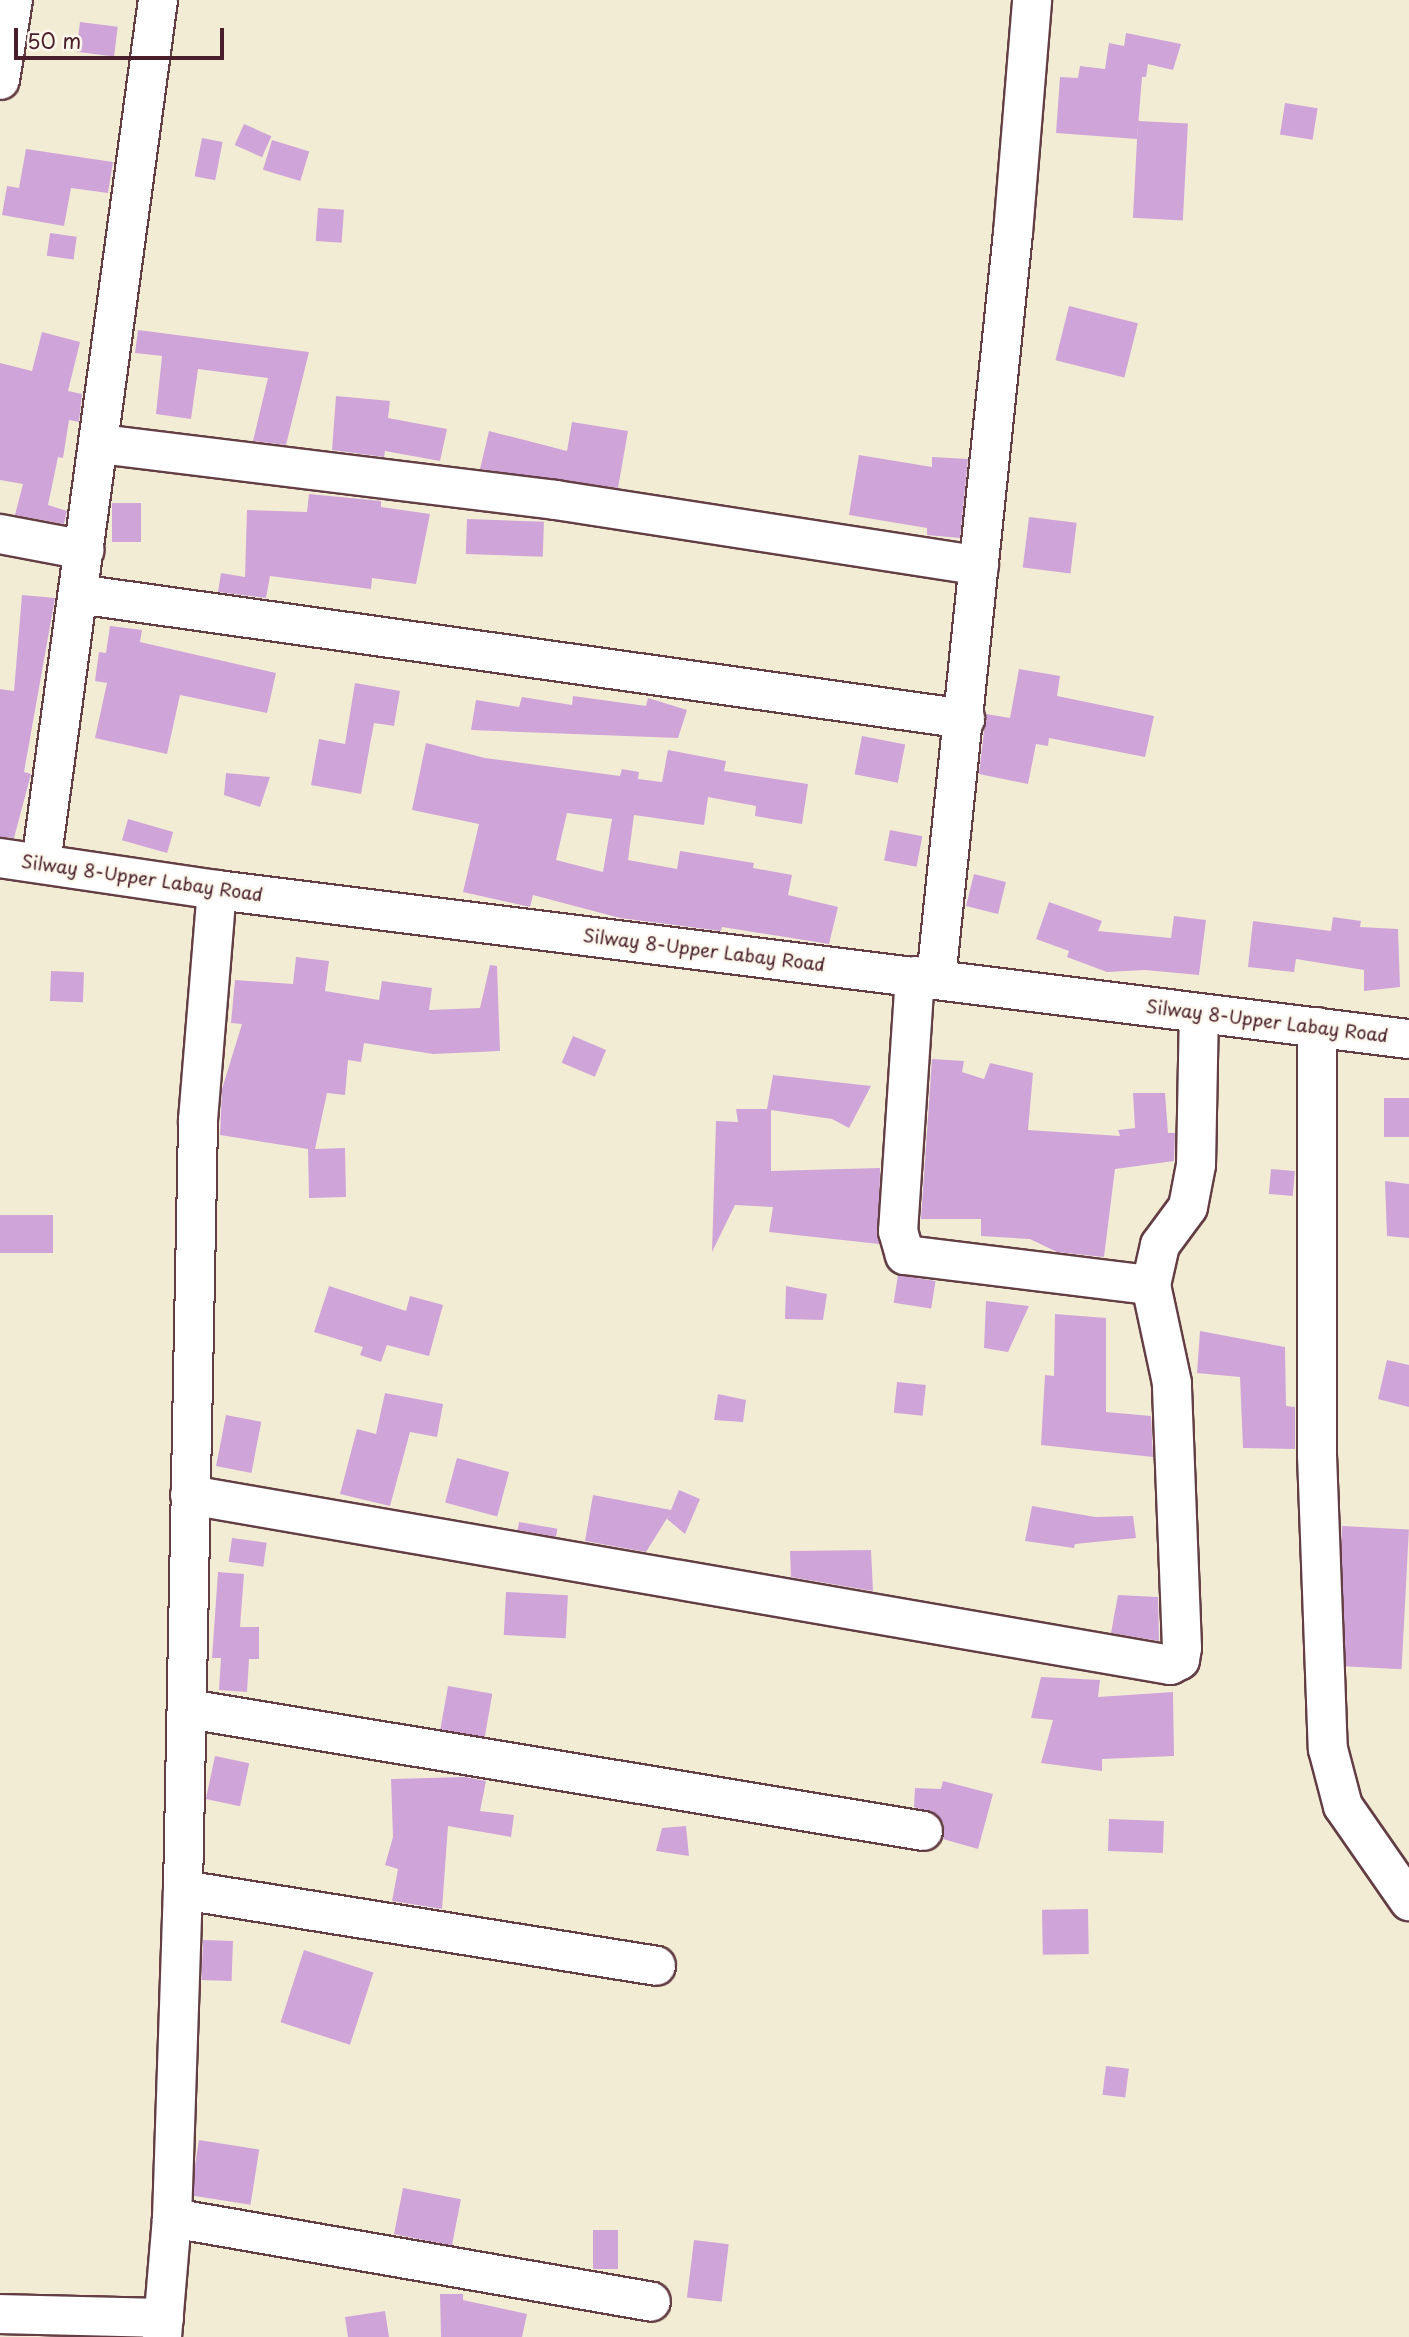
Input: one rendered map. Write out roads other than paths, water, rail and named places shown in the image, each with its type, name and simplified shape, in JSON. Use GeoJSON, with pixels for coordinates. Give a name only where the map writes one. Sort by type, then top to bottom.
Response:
{"type":"FeatureCollection","features":[{"type":"Feature","properties":{"kind":"street"},"geometry":{"type":"LineString","coordinates":[[41,863],[100,444],[158,0]]}},
{"type":"Feature","properties":{"kind":"street"},"geometry":{"type":"LineString","coordinates":[[1032,0],[965,719],[925,978],[898,1231],[905,1255],[1152,1285]]}},
{"type":"Feature","properties":{"kind":"street"},"geometry":{"type":"LineString","coordinates":[[0,80],[8,3]]}},
{"type":"Feature","properties":{"kind":"street"},"geometry":{"type":"LineString","coordinates":[[100,444],[555,500],[979,566]]}},
{"type":"Feature","properties":{"kind":"street"},"geometry":{"type":"LineString","coordinates":[[0,534],[85,550]]}},
{"type":"Feature","properties":{"kind":"street"},"geometry":{"type":"LineString","coordinates":[[78,594],[965,719]]}},
{"type":"Feature","properties":{"kind":"street","name":"Silway 8-Upper Labay Road"},"geometry":{"type":"LineString","coordinates":[[0,858],[217,890],[1409,1039]]}},
{"type":"Feature","properties":{"kind":"street"},"geometry":{"type":"LineString","coordinates":[[0,2314],[163,2328],[172,2218],[183,1890],[198,1120],[217,890]]}},
{"type":"Feature","properties":{"kind":"street"},"geometry":{"type":"LineString","coordinates":[[190,1495],[1170,1665],[1180,1660],[1182,1648],[1172,1383],[1152,1285],[1160,1245],[1188,1207],[1196,1165],[1201,1116],[1199,1013]]}},
{"type":"Feature","properties":{"kind":"street"},"geometry":{"type":"LineString","coordinates":[[1317,1027],[1317,1455],[1328,1749],[1343,1806],[1409,1901]]}},
{"type":"Feature","properties":{"kind":"street"},"geometry":{"type":"LineString","coordinates":[[188,1709],[923,1831]]}},
{"type":"Feature","properties":{"kind":"street"},"geometry":{"type":"LineString","coordinates":[[183,1890],[656,1966]]}},
{"type":"Feature","properties":{"kind":"street"},"geometry":{"type":"LineString","coordinates":[[172,2218],[651,2302]]}}]}
